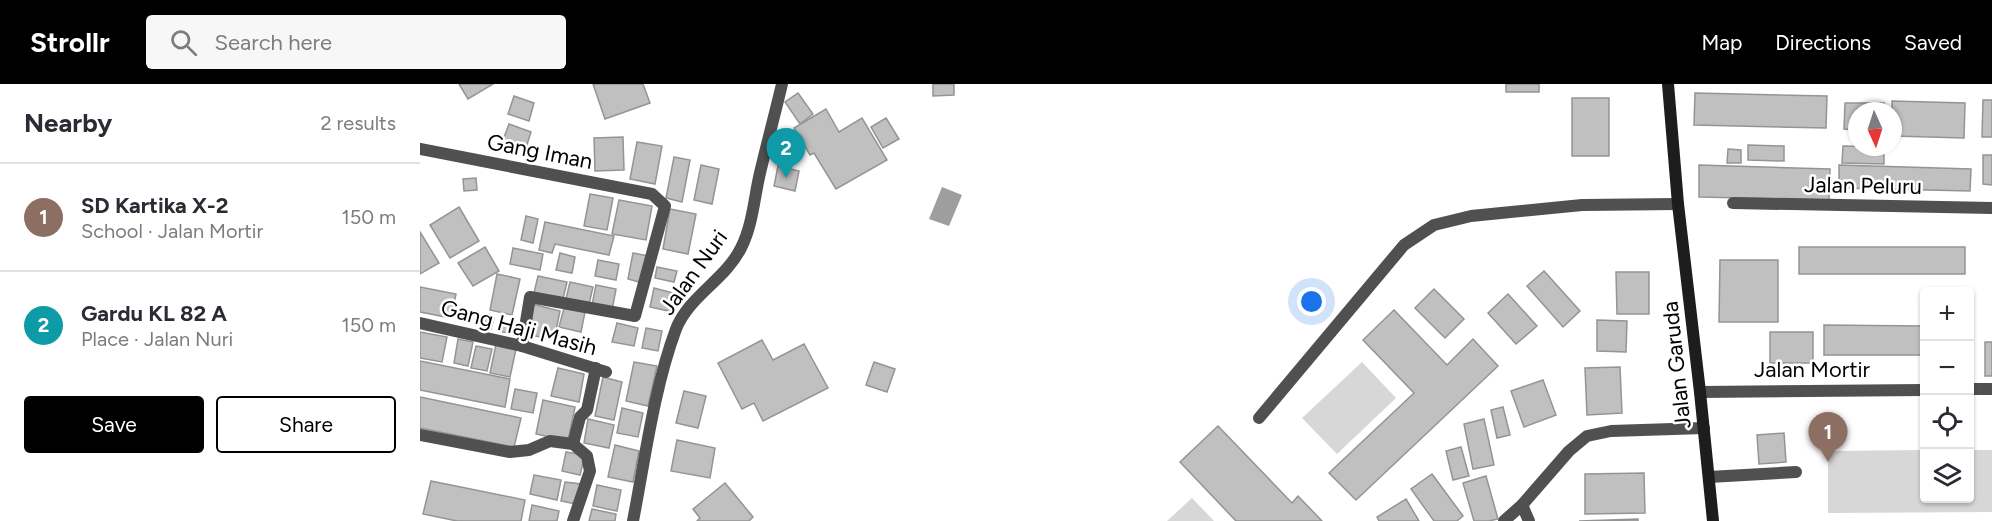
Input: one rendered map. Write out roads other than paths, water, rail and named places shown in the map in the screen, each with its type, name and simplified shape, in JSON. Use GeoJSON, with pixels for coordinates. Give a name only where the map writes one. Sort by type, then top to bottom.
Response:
{"type":"FeatureCollection","features":[{"type":"Feature","properties":{"kind":"street","name":"Jalan Nuri"},"geometry":{"type":"LineString","coordinates":[[633,521],[662,381],[677,327],[689,307],[725,272],[740,249],[752,219],[759,176],[782,84]]}},
{"type":"Feature","properties":{"kind":"street","name":"Jalan Garuda"},"geometry":{"type":"LineString","coordinates":[[1668,84],[1678,204],[1713,521]]}},
{"type":"Feature","properties":{"kind":"street","name":"Gang Iman"},"geometry":{"type":"LineString","coordinates":[[420,149],[652,194],[665,206],[635,316],[530,297],[522,346]]}},
{"type":"Feature","properties":{"kind":"street","name":"Jalan Peluru"},"geometry":{"type":"LineString","coordinates":[[1733,203],[1992,208]]}},
{"type":"Feature","properties":{"kind":"street"},"geometry":{"type":"LineString","coordinates":[[1259,418],[1404,245],[1434,225],[1471,216],[1582,204],[1678,204]]}},
{"type":"Feature","properties":{"kind":"street","name":"Gang Haji Masih"},"geometry":{"type":"LineString","coordinates":[[420,323],[522,346],[601,370],[587,410],[580,417],[573,444]]}},
{"type":"Feature","properties":{"kind":"street"},"geometry":{"type":"LineString","coordinates":[[1974,390],[1992,389]]}},
{"type":"Feature","properties":{"kind":"street","name":"Jalan Mortir"},"geometry":{"type":"LineString","coordinates":[[1700,392],[1920,390]]}},
{"type":"Feature","properties":{"kind":"street"},"geometry":{"type":"LineString","coordinates":[[1504,521],[1569,451],[1587,436],[1611,431],[1704,428]]}},
{"type":"Feature","properties":{"kind":"street"},"geometry":{"type":"LineString","coordinates":[[420,435],[510,452],[529,450],[550,441],[573,444],[587,456],[590,471],[573,521]]}},
{"type":"Feature","properties":{"kind":"street"},"geometry":{"type":"LineString","coordinates":[[1709,477],[1796,472]]}},
{"type":"Feature","properties":{"kind":"street"},"geometry":{"type":"LineString","coordinates":[[1522,504],[1528,521]]}},
{"type":"Feature","properties":{"kind":"place","name":"Gardu KL 82 A"},"geometry":{"type":"Point","coordinates":[786,178]}},
{"type":"Feature","properties":{"kind":"place","name":"SD Kartika X-2"},"geometry":{"type":"Point","coordinates":[1828,462]}}]}
